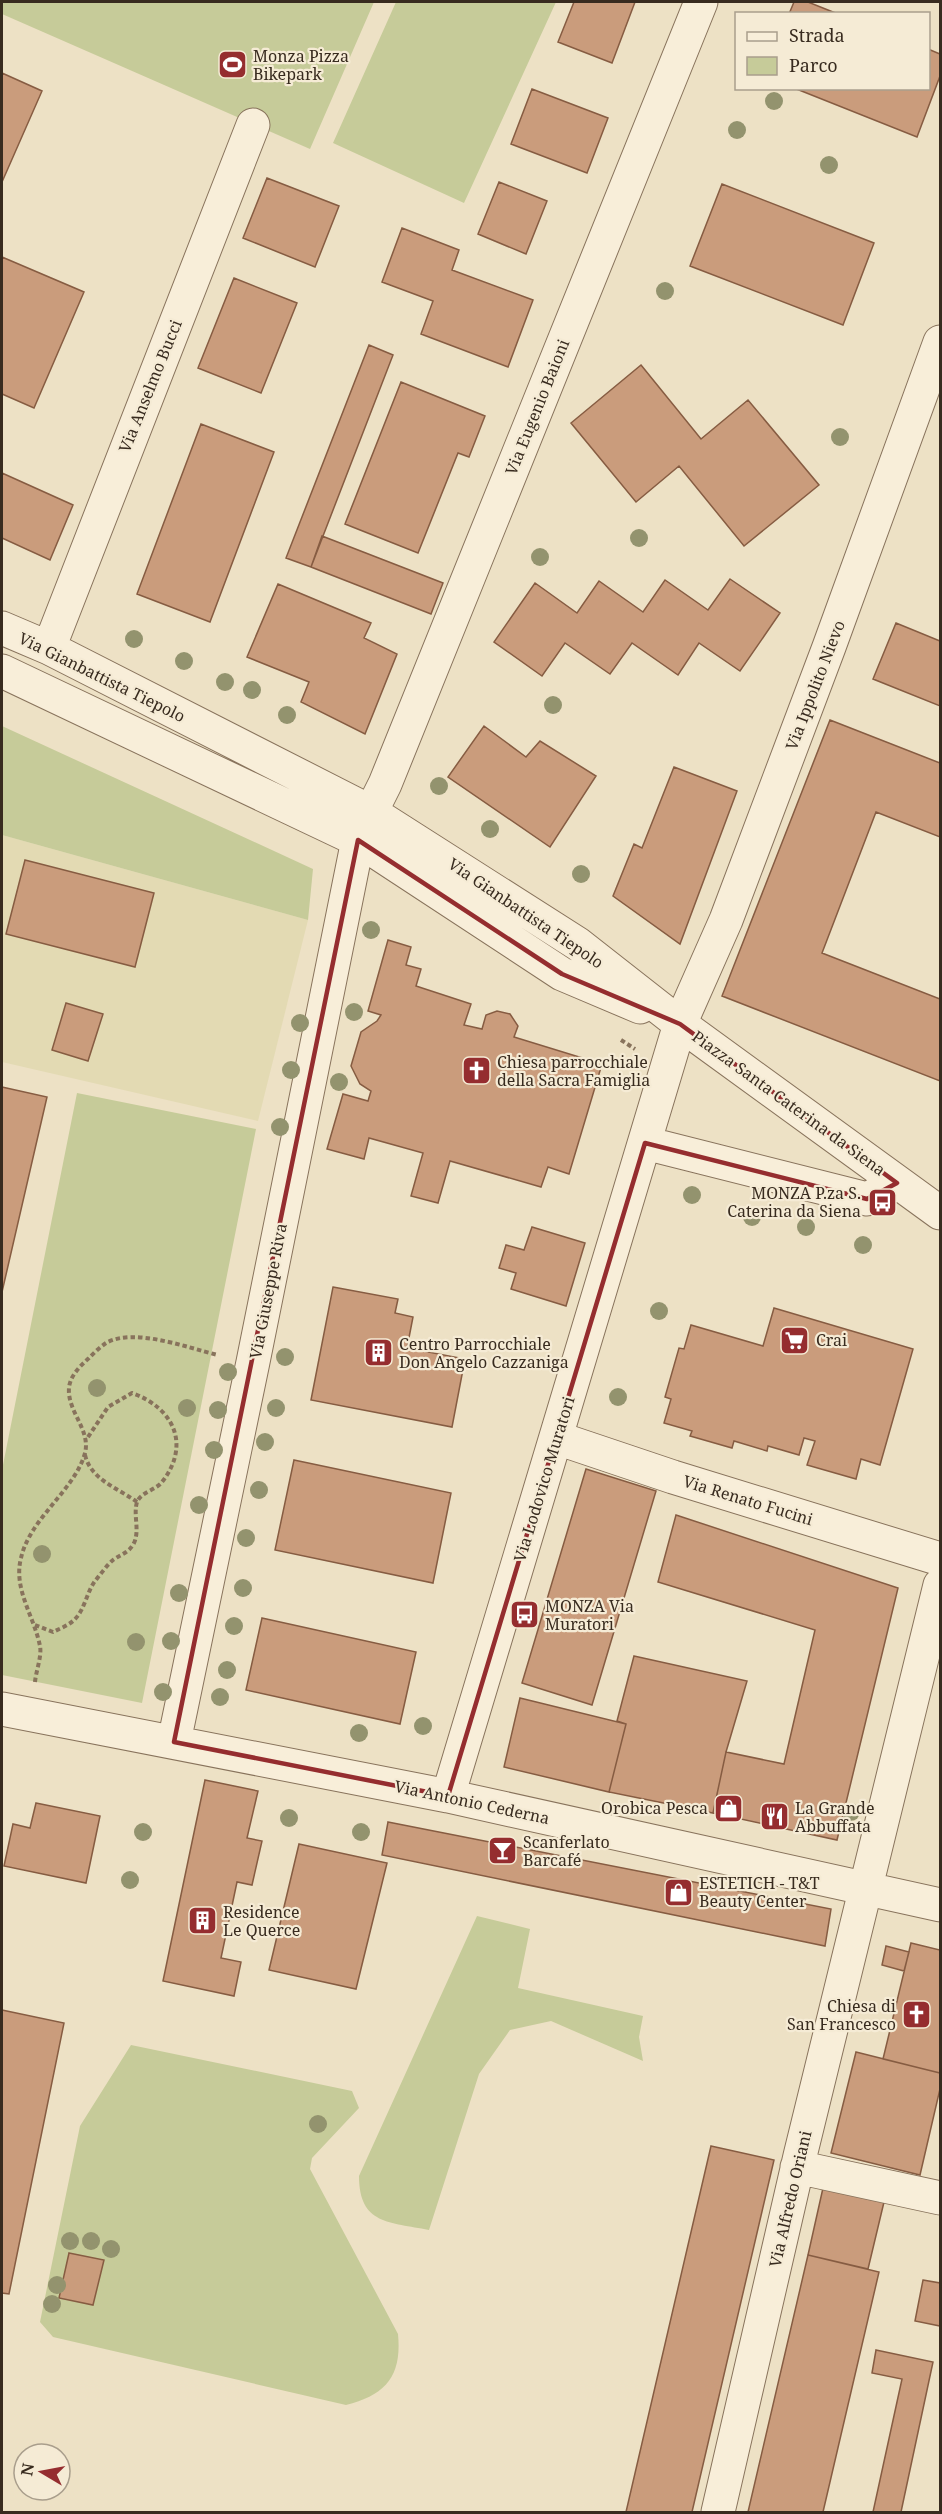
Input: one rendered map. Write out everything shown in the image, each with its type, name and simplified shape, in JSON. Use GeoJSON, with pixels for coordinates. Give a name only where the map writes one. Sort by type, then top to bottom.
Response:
{"type":"FeatureCollection","features":[{"type":"Feature","properties":{"kind":"street","name":"Via Eugenio Baioni"},"geometry":{"type":"LineString","coordinates":[[365,826],[390,773],[701,2]]}},
{"type":"Feature","properties":{"kind":"street","name":"Via Anselmo Bucci"},"geometry":{"type":"LineString","coordinates":[[49,648],[253,125]]}},
{"type":"Feature","properties":{"kind":"street","name":"Via Ippolito Nievo"},"geometry":{"type":"LineString","coordinates":[[680,1024],[726,920],[940,342]]}},
{"type":"Feature","properties":{"kind":"street","name":"Via Gianbattista Tiepolo"},"geometry":{"type":"LineString","coordinates":[[2,628],[49,648],[578,945],[680,1024]]}},
{"type":"Feature","properties":{"kind":"street","name":"Via Gianbattista Tiepolo"},"geometry":{"type":"LineString","coordinates":[[2,671],[365,826]]}},
{"type":"Feature","properties":{"kind":"street","name":"Via Giuseppe Riva"},"geometry":{"type":"LineString","coordinates":[[174,1742],[365,826]]}},
{"type":"Feature","properties":{"kind":"street","name":"Via Lodovico Muratori"},"geometry":{"type":"LineString","coordinates":[[448,1796],[680,1024]]}},
{"type":"Feature","properties":{"kind":"street","name":"Piazza Santa Caterina da Siena"},"geometry":{"type":"LineString","coordinates":[[680,1024],[940,1213]]}},
{"type":"Feature","properties":{"kind":"street","name":"Piazza Santa Caterina da Siena"},"geometry":{"type":"LineString","coordinates":[[645,1143],[867,1199],[897,1183]]}},
{"type":"Feature","properties":{"kind":"street","name":"Via Renato Fucini"},"geometry":{"type":"LineString","coordinates":[[557,1438],[673,1477],[940,1559]]}},
{"type":"Feature","properties":{"kind":"street","name":"Via Alfredo Oriani"},"geometry":{"type":"LineString","coordinates":[[718,2512],[797,2167],[940,1585]]}},
{"type":"Feature","properties":{"kind":"street","name":"Via Antonio Cederna"},"geometry":{"type":"LineString","coordinates":[[2,1709],[448,1796],[940,1905]]}},
{"type":"Feature","properties":{"kind":"street"},"geometry":{"type":"LineString","coordinates":[[797,2167],[940,2198]]}},
{"type":"Feature","properties":{"kind":"path"},"geometry":{"type":"LineString","coordinates":[[86,1440],[72,1407],[69,1387],[77,1368],[108,1342],[129,1337],[152,1339],[254,1362]]}},
{"type":"Feature","properties":{"kind":"path"},"geometry":{"type":"LineString","coordinates":[[34,1687],[40,1649],[35,1625],[24,1601],[19,1576],[21,1557],[38,1522],[63,1491],[84,1455],[86,1440],[108,1407],[132,1393],[155,1404],[177,1437],[177,1456],[161,1484],[137,1502],[135,1542],[128,1552],[112,1561],[95,1581],[77,1617],[65,1627],[52,1632],[35,1625]]}},
{"type":"Feature","properties":{"kind":"path"},"geometry":{"type":"LineString","coordinates":[[84,1455],[87,1466],[97,1475],[137,1502]]}},
{"type":"Feature","properties":{"kind":"highlighted area"},"geometry":{"type":"Polygon","coordinates":[[[358,840],[562,974],[680,1024],[897,1183],[867,1199],[645,1143],[448,1796],[174,1742],[358,840]]]}},
{"type":"Feature","properties":{"kind":"shaded area"},"geometry":{"type":"Polygon","coordinates":[[[2,835],[308,920],[258,1121],[2,1062],[2,835]]]}},
{"type":"Feature","properties":{"kind":"green space","name":"Monza Pizza Bikepark"},"geometry":{"type":"Polygon","coordinates":[[[2,2],[374,2],[310,149],[2,14],[2,2]]]}},
{"type":"Feature","properties":{"kind":"green space"},"geometry":{"type":"Polygon","coordinates":[[[396,2],[556,2],[464,203],[333,143],[396,2]]]}},
{"type":"Feature","properties":{"kind":"green space"},"geometry":{"type":"Polygon","coordinates":[[[2,726],[313,869],[308,920],[2,835],[2,726]]]}},
{"type":"Feature","properties":{"kind":"green space"},"geometry":{"type":"Polygon","coordinates":[[[77,1093],[256,1129],[142,1703],[2,1675],[2,1470],[77,1093]]]}},
{"type":"Feature","properties":{"kind":"green space"},"geometry":{"type":"Polygon","coordinates":[[[477,1916],[530,1929],[518,1988],[643,2016],[639,2037],[643,2061],[551,2021],[510,2030],[479,2074],[429,2230],[390,2222],[371,2213],[364,2204],[360,2192],[359,2176],[477,1916]]]}},
{"type":"Feature","properties":{"kind":"green space"},"geometry":{"type":"Polygon","coordinates":[[[131,2045],[352,2091],[359,2108],[312,2158],[310,2169],[398,2334],[399,2349],[394,2372],[388,2382],[372,2396],[346,2405],[53,2337],[40,2322],[80,2126],[131,2045]]]}},
{"type":"Feature","properties":{"kind":"building"},"geometry":{"type":"Polygon","coordinates":[[[574,2],[635,2],[612,63],[558,42],[574,2]]]}},
{"type":"Feature","properties":{"kind":"building"},"geometry":{"type":"Polygon","coordinates":[[[794,2],[808,2],[833,12],[790,12],[794,2]]]}},
{"type":"Feature","properties":{"kind":"building"},"geometry":{"type":"Polygon","coordinates":[[[930,50],[940,54],[940,76],[917,137],[799,90],[930,90],[930,50]]]}},
{"type":"Feature","properties":{"kind":"building"},"geometry":{"type":"Polygon","coordinates":[[[2,73],[42,91],[2,182],[2,73]]]}},
{"type":"Feature","properties":{"kind":"building"},"geometry":{"type":"Polygon","coordinates":[[[532,89],[608,118],[587,173],[511,144],[532,89]]]}},
{"type":"Feature","properties":{"kind":"building"},"geometry":{"type":"Polygon","coordinates":[[[267,178],[339,206],[315,267],[243,238],[267,178]]]}},
{"type":"Feature","properties":{"kind":"building"},"geometry":{"type":"Polygon","coordinates":[[[499,182],[547,201],[526,254],[478,234],[499,182]]]}},
{"type":"Feature","properties":{"kind":"building"},"geometry":{"type":"Polygon","coordinates":[[[722,184],[874,243],[843,325],[690,266],[722,184]]]}},
{"type":"Feature","properties":{"kind":"building"},"geometry":{"type":"Polygon","coordinates":[[[402,228],[459,250],[452,270],[533,300],[508,367],[421,334],[433,301],[382,282],[402,228]]]}},
{"type":"Feature","properties":{"kind":"building"},"geometry":{"type":"Polygon","coordinates":[[[2,257],[84,292],[34,408],[2,394],[2,257]]]}},
{"type":"Feature","properties":{"kind":"building"},"geometry":{"type":"Polygon","coordinates":[[[234,278],[297,303],[261,393],[198,368],[234,278]]]}},
{"type":"Feature","properties":{"kind":"building"},"geometry":{"type":"Polygon","coordinates":[[[369,345],[393,355],[311,567],[286,558],[369,345]]]}},
{"type":"Feature","properties":{"kind":"building"},"geometry":{"type":"Polygon","coordinates":[[[641,365],[701,439],[748,400],[819,485],[744,546],[679,466],[636,502],[571,423],[641,365]]]}},
{"type":"Feature","properties":{"kind":"building"},"geometry":{"type":"Polygon","coordinates":[[[401,382],[485,416],[469,457],[458,453],[418,553],[345,524],[401,382]]]}},
{"type":"Feature","properties":{"kind":"building"},"geometry":{"type":"Polygon","coordinates":[[[201,424],[274,452],[210,622],[137,594],[201,424]]]}},
{"type":"Feature","properties":{"kind":"building"},"geometry":{"type":"Polygon","coordinates":[[[2,473],[73,505],[50,560],[2,538],[2,473]]]}},
{"type":"Feature","properties":{"kind":"building"},"geometry":{"type":"Polygon","coordinates":[[[322,536],[443,583],[431,614],[311,567],[322,536]]]}},
{"type":"Feature","properties":{"kind":"building"},"geometry":{"type":"Polygon","coordinates":[[[730,579],[780,613],[740,671],[699,643],[678,675],[632,643],[610,674],[565,643],[542,676],[494,642],[535,583],[577,613],[599,581],[643,612],[665,580],[708,610],[730,579]]]}},
{"type":"Feature","properties":{"kind":"building"},"geometry":{"type":"Polygon","coordinates":[[[278,584],[371,623],[364,638],[397,654],[365,734],[301,702],[309,682],[247,657],[278,584]]]}},
{"type":"Feature","properties":{"kind":"building"},"geometry":{"type":"Polygon","coordinates":[[[896,623],[940,641],[940,706],[873,679],[896,623]]]}},
{"type":"Feature","properties":{"kind":"building"},"geometry":{"type":"Polygon","coordinates":[[[830,720],[940,763],[940,837],[876,812],[822,953],[940,999],[940,1081],[722,996],[830,720]]]}},
{"type":"Feature","properties":{"kind":"building"},"geometry":{"type":"Polygon","coordinates":[[[484,726],[526,757],[540,741],[596,776],[550,847],[448,777],[484,726]]]}},
{"type":"Feature","properties":{"kind":"building"},"geometry":{"type":"Polygon","coordinates":[[[674,767],[737,791],[680,944],[613,896],[634,844],[642,848],[674,767]]]}},
{"type":"Feature","properties":{"kind":"building"},"geometry":{"type":"Polygon","coordinates":[[[25,860],[154,893],[135,967],[6,934],[25,860]]]}},
{"type":"Feature","properties":{"kind":"building","name":"Chiesa parrocchiale della Sacra Famiglia"},"geometry":{"type":"Polygon","coordinates":[[[388,940],[411,947],[406,965],[421,969],[416,986],[471,1004],[464,1025],[482,1029],[486,1015],[497,1011],[510,1014],[518,1026],[514,1037],[602,1064],[569,1174],[548,1167],[541,1187],[450,1161],[438,1203],[411,1196],[423,1153],[369,1138],[364,1159],[327,1149],[343,1094],[368,1101],[371,1091],[360,1084],[351,1066],[361,1032],[377,1021],[381,1015],[368,1011],[388,940]]]}},
{"type":"Feature","properties":{"kind":"building"},"geometry":{"type":"Polygon","coordinates":[[[66,1003],[103,1014],[88,1061],[52,1050],[66,1003]]]}},
{"type":"Feature","properties":{"kind":"building"},"geometry":{"type":"Polygon","coordinates":[[[2,1087],[47,1097],[2,1292],[2,1087]]]}},
{"type":"Feature","properties":{"kind":"building"},"geometry":{"type":"Polygon","coordinates":[[[532,1227],[585,1243],[566,1306],[511,1289],[516,1273],[499,1268],[506,1245],[524,1250],[532,1227]]]}},
{"type":"Feature","properties":{"kind":"building","name":"Centro Parrocchiale Don Angelo Cazzaniga"},"geometry":{"type":"Polygon","coordinates":[[[333,1287],[398,1299],[395,1313],[413,1317],[407,1348],[465,1359],[452,1427],[311,1400],[333,1287]]]}},
{"type":"Feature","properties":{"kind":"building"},"geometry":{"type":"Polygon","coordinates":[[[774,1308],[913,1349],[880,1465],[861,1459],[856,1479],[807,1465],[815,1441],[804,1438],[799,1455],[768,1446],[767,1451],[734,1441],[732,1448],[690,1436],[692,1431],[664,1423],[671,1399],[665,1397],[679,1348],[684,1349],[691,1325],[763,1346],[774,1308]]]}},
{"type":"Feature","properties":{"kind":"building"},"geometry":{"type":"Polygon","coordinates":[[[294,1460],[451,1493],[433,1583],[275,1550],[294,1460]]]}},
{"type":"Feature","properties":{"kind":"building"},"geometry":{"type":"Polygon","coordinates":[[[586,1469],[656,1491],[592,1705],[522,1683],[586,1469]]]}},
{"type":"Feature","properties":{"kind":"building"},"geometry":{"type":"Polygon","coordinates":[[[676,1515],[898,1588],[837,1840],[713,1813],[726,1752],[784,1764],[815,1630],[658,1582],[676,1515]]]}},
{"type":"Feature","properties":{"kind":"building"},"geometry":{"type":"Polygon","coordinates":[[[262,1618],[416,1652],[400,1724],[246,1690],[262,1618]]]}},
{"type":"Feature","properties":{"kind":"building"},"geometry":{"type":"Polygon","coordinates":[[[634,1656],[747,1681],[726,1752],[713,1813],[609,1792],[626,1724],[617,1721],[634,1656]]]}},
{"type":"Feature","properties":{"kind":"building"},"geometry":{"type":"Polygon","coordinates":[[[520,1698],[626,1724],[609,1792],[504,1767],[520,1698]]]}},
{"type":"Feature","properties":{"kind":"building","name":"Residence Le Querce"},"geometry":{"type":"Polygon","coordinates":[[[205,1780],[258,1791],[247,1838],[262,1841],[252,1885],[237,1882],[221,1958],[241,1962],[234,1996],[163,1981],[205,1780]]]}},
{"type":"Feature","properties":{"kind":"building"},"geometry":{"type":"Polygon","coordinates":[[[36,1803],[100,1816],[86,1883],[4,1866],[13,1824],[30,1828],[36,1803]]]}},
{"type":"Feature","properties":{"kind":"building"},"geometry":{"type":"Polygon","coordinates":[[[388,1822],[831,1909],[825,1946],[382,1855],[388,1822]]]}},
{"type":"Feature","properties":{"kind":"building"},"geometry":{"type":"Polygon","coordinates":[[[299,1844],[387,1863],[356,1989],[269,1970],[299,1844]]]}},
{"type":"Feature","properties":{"kind":"building","name":"Chiesa di San Francesco"},"geometry":{"type":"Polygon","coordinates":[[[911,1943],[940,1950],[940,2073],[883,2059],[911,1943]]]}},
{"type":"Feature","properties":{"kind":"building"},"geometry":{"type":"Polygon","coordinates":[[[886,1946],[909,1952],[904,1971],[882,1965],[886,1946]]]}},
{"type":"Feature","properties":{"kind":"building"},"geometry":{"type":"Polygon","coordinates":[[[2,2010],[64,2023],[9,2294],[2,2293],[2,2010]]]}},
{"type":"Feature","properties":{"kind":"building"},"geometry":{"type":"Polygon","coordinates":[[[856,2052],[940,2073],[940,2089],[920,2175],[831,2153],[856,2052]]]}},
{"type":"Feature","properties":{"kind":"building"},"geometry":{"type":"Polygon","coordinates":[[[711,2146],[774,2160],[692,2512],[626,2512],[711,2146]]]}},
{"type":"Feature","properties":{"kind":"building"},"geometry":{"type":"Polygon","coordinates":[[[823,2188],[884,2202],[868,2269],[808,2255],[823,2188]]]}},
{"type":"Feature","properties":{"kind":"building"},"geometry":{"type":"Polygon","coordinates":[[[69,2253],[104,2260],[93,2305],[59,2298],[69,2253]]]}},
{"type":"Feature","properties":{"kind":"building"},"geometry":{"type":"Polygon","coordinates":[[[808,2255],[879,2272],[823,2512],[748,2512],[808,2255]]]}},
{"type":"Feature","properties":{"kind":"building"},"geometry":{"type":"Polygon","coordinates":[[[923,2280],[940,2283],[940,2326],[915,2321],[923,2280]]]}},
{"type":"Feature","properties":{"kind":"building"},"geometry":{"type":"Polygon","coordinates":[[[876,2350],[933,2362],[901,2512],[873,2512],[902,2379],[872,2373],[876,2350]]]}},
{"type":"Feature","properties":{"kind":"place","name":"Monza Pizza Bikepark"},"geometry":{"type":"Point","coordinates":[232,65]}},
{"type":"Feature","properties":{"kind":"place","name":"Chiesa parrocchiale della Sacra Famiglia"},"geometry":{"type":"Point","coordinates":[476,1071]}},
{"type":"Feature","properties":{"kind":"place","name":"MONZA P.za S. Caterina da Siena"},"geometry":{"type":"Point","coordinates":[882,1202]}},
{"type":"Feature","properties":{"kind":"place","name":"Crai"},"geometry":{"type":"Point","coordinates":[795,1340]}},
{"type":"Feature","properties":{"kind":"place","name":"Centro Parrocchiale Don Angelo Cazzaniga"},"geometry":{"type":"Point","coordinates":[378,1353]}},
{"type":"Feature","properties":{"kind":"place","name":"MONZA Via Muratori"},"geometry":{"type":"Point","coordinates":[524,1615]}},
{"type":"Feature","properties":{"kind":"place","name":"Orobica Pesca"},"geometry":{"type":"Point","coordinates":[729,1808]}},
{"type":"Feature","properties":{"kind":"place","name":"La Grande Abbuffata"},"geometry":{"type":"Point","coordinates":[774,1817]}},
{"type":"Feature","properties":{"kind":"place","name":"Scanferlato Barcafé"},"geometry":{"type":"Point","coordinates":[502,1851]}},
{"type":"Feature","properties":{"kind":"place","name":"ESTETICH - T&T Beauty Center"},"geometry":{"type":"Point","coordinates":[678,1892]}},
{"type":"Feature","properties":{"kind":"place","name":"Residence Le Querce"},"geometry":{"type":"Point","coordinates":[202,1921]}},
{"type":"Feature","properties":{"kind":"place","name":"Chiesa di San Francesco"},"geometry":{"type":"Point","coordinates":[917,2015]}}]}
